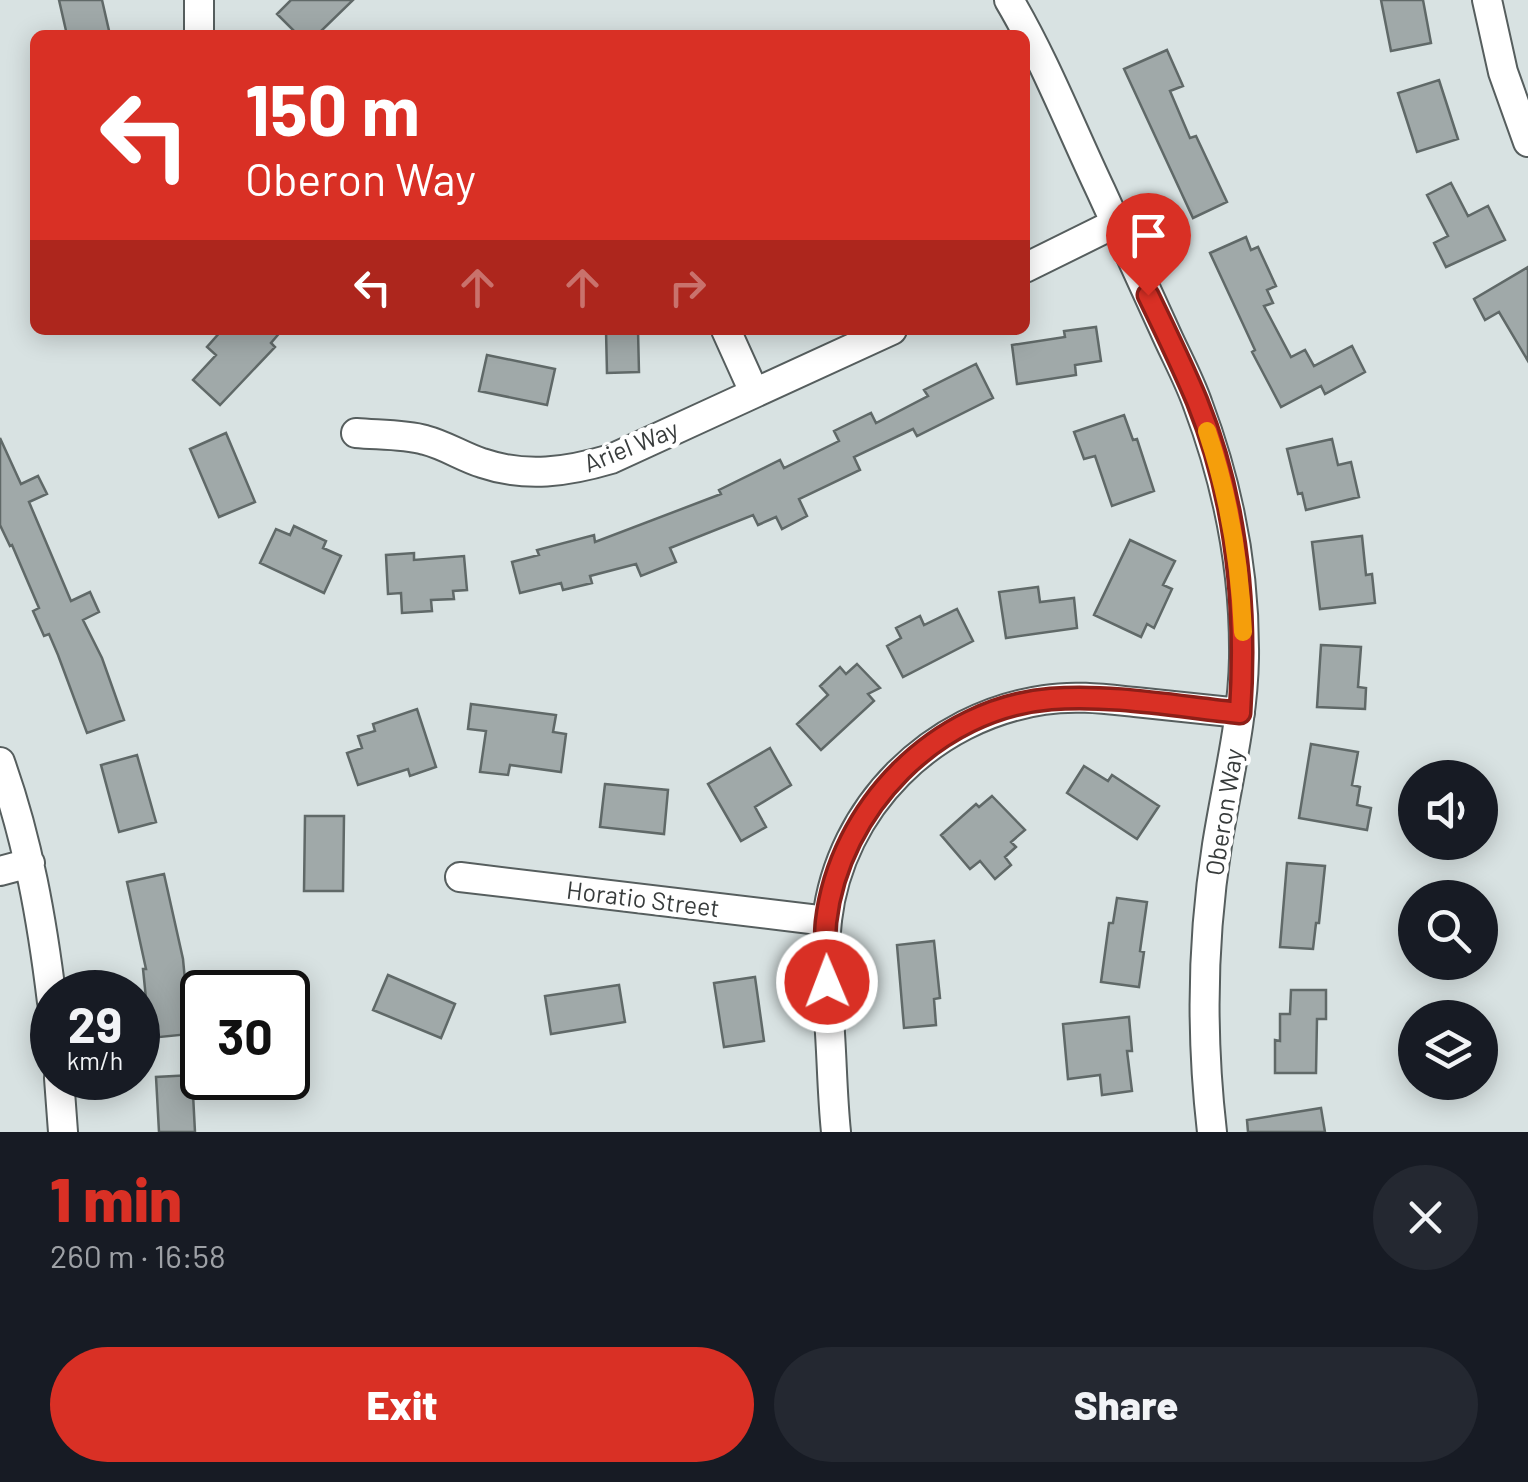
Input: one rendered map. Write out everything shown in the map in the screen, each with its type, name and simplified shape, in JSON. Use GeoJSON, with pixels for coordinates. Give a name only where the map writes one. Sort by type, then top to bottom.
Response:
{"type":"FeatureCollection","features":[{"type":"Feature","properties":{"kind":"street"},"geometry":{"type":"LineString","coordinates":[[198,30],[199,0]]}},
{"type":"Feature","properties":{"kind":"street","name":"Oberon Way"},"geometry":{"type":"LineString","coordinates":[[1009,0],[1023,30]]}},
{"type":"Feature","properties":{"kind":"street"},"geometry":{"type":"LineString","coordinates":[[1487,0],[1503,72],[1528,142]]}},
{"type":"Feature","properties":{"kind":"street","name":"Oberon Way"},"geometry":{"type":"LineString","coordinates":[[1030,44],[1198,403],[1232,525],[1241,589],[1244,656],[1240,713],[1216,847],[1207,928],[1204,1012],[1212,1132]]}},
{"type":"Feature","properties":{"kind":"street"},"geometry":{"type":"LineString","coordinates":[[1030,266],[1116,223]]}},
{"type":"Feature","properties":{"kind":"street"},"geometry":{"type":"LineString","coordinates":[[728,335],[754,392]]}},
{"type":"Feature","properties":{"kind":"street","name":"Ariel Way"},"geometry":{"type":"LineString","coordinates":[[356,433],[424,439],[510,471],[576,470],[610,459],[881,335]]}},
{"type":"Feature","properties":{"kind":"street"},"geometry":{"type":"LineString","coordinates":[[836,1132],[826,920],[840,863],[856,828],[879,794],[905,766],[935,741],[975,719],[1010,706],[1047,699],[1083,697],[1240,713]]}},
{"type":"Feature","properties":{"kind":"street"},"geometry":{"type":"LineString","coordinates":[[0,762],[30,863],[48,970]]}},
{"type":"Feature","properties":{"kind":"street"},"geometry":{"type":"LineString","coordinates":[[0,871],[30,863]]}},
{"type":"Feature","properties":{"kind":"street","name":"Horatio Street"},"geometry":{"type":"LineString","coordinates":[[460,876],[826,920]]}},
{"type":"Feature","properties":{"kind":"street"},"geometry":{"type":"LineString","coordinates":[[60,1100],[63,1132]]}},
{"type":"Feature","properties":{"kind":"building"},"geometry":{"type":"Polygon","coordinates":[[[59,0],[102,0],[109,30],[66,30],[59,0]]]}},
{"type":"Feature","properties":{"kind":"building"},"geometry":{"type":"Polygon","coordinates":[[[291,0],[353,0],[322,30],[293,30],[277,14],[291,0]]]}},
{"type":"Feature","properties":{"kind":"building"},"geometry":{"type":"Polygon","coordinates":[[[1381,0],[1423,0],[1431,43],[1391,51],[1381,0]]]}},
{"type":"Feature","properties":{"kind":"building"},"geometry":{"type":"Polygon","coordinates":[[[1167,50],[1183,86],[1170,91],[1190,138],[1196,136],[1227,202],[1193,218],[1124,69],[1167,50]]]}},
{"type":"Feature","properties":{"kind":"building"},"geometry":{"type":"Polygon","coordinates":[[[1439,80],[1458,139],[1417,152],[1398,93],[1439,80]]]}},
{"type":"Feature","properties":{"kind":"building"},"geometry":{"type":"Polygon","coordinates":[[[1451,183],[1468,216],[1488,206],[1505,240],[1446,267],[1434,243],[1448,236],[1427,195],[1451,183]]]}},
{"type":"Feature","properties":{"kind":"building"},"geometry":{"type":"Polygon","coordinates":[[[1246,237],[1251,250],[1258,247],[1276,286],[1267,290],[1273,303],[1264,306],[1291,357],[1305,350],[1314,366],[1352,346],[1365,372],[1325,394],[1321,386],[1281,407],[1252,352],[1255,350],[1210,253],[1246,237]]]}},
{"type":"Feature","properties":{"kind":"building"},"geometry":{"type":"Polygon","coordinates":[[[1528,267],[1528,361],[1499,312],[1485,320],[1474,299],[1528,267]]]}},
{"type":"Feature","properties":{"kind":"building"},"geometry":{"type":"Polygon","coordinates":[[[1096,327],[1101,361],[1075,365],[1076,375],[1017,384],[1012,345],[1065,337],[1064,331],[1096,327]]]}},
{"type":"Feature","properties":{"kind":"building"},"geometry":{"type":"Polygon","coordinates":[[[218,335],[278,335],[271,343],[275,347],[220,405],[193,380],[216,355],[207,347],[218,335]]]}},
{"type":"Feature","properties":{"kind":"building"},"geometry":{"type":"Polygon","coordinates":[[[606,335],[638,335],[639,372],[607,373],[606,335]]]}},
{"type":"Feature","properties":{"kind":"building"},"geometry":{"type":"Polygon","coordinates":[[[487,355],[555,369],[547,405],[479,391],[487,355]]]}},
{"type":"Feature","properties":{"kind":"building"},"geometry":{"type":"Polygon","coordinates":[[[976,364],[993,398],[917,436],[913,429],[854,457],[860,470],[799,499],[807,516],[782,529],[776,517],[758,525],[753,515],[670,548],[676,562],[641,576],[636,564],[590,576],[592,583],[563,590],[561,583],[520,593],[512,562],[539,555],[537,550],[594,535],[595,542],[721,494],[719,490],[780,460],[784,468],[839,441],[834,431],[871,413],[876,423],[928,396],[924,390],[976,364]]]}},
{"type":"Feature","properties":{"kind":"building"},"geometry":{"type":"Polygon","coordinates":[[[1124,415],[1133,440],[1137,439],[1154,491],[1112,506],[1095,456],[1084,459],[1074,432],[1124,415]]]}},
{"type":"Feature","properties":{"kind":"building"},"geometry":{"type":"Polygon","coordinates":[[[226,433],[255,502],[219,517],[190,449],[226,433]]]}},
{"type":"Feature","properties":{"kind":"building"},"geometry":{"type":"Polygon","coordinates":[[[0,438],[21,484],[38,476],[47,494],[29,502],[71,601],[90,592],[99,612],[83,620],[102,658],[124,720],[87,733],[49,634],[44,636],[33,611],[39,608],[0,525],[0,438]]]}},
{"type":"Feature","properties":{"kind":"building"},"geometry":{"type":"Polygon","coordinates":[[[1332,439],[1338,465],[1351,462],[1359,497],[1306,510],[1287,449],[1332,439]]]}},
{"type":"Feature","properties":{"kind":"building"},"geometry":{"type":"Polygon","coordinates":[[[294,526],[326,541],[323,548],[341,556],[324,593],[260,563],[276,529],[290,535],[294,526]]]}},
{"type":"Feature","properties":{"kind":"building"},"geometry":{"type":"Polygon","coordinates":[[[1362,536],[1366,575],[1372,574],[1375,603],[1320,609],[1312,542],[1362,536]]]}},
{"type":"Feature","properties":{"kind":"building"},"geometry":{"type":"Polygon","coordinates":[[[1130,540],[1175,561],[1163,585],[1172,589],[1154,628],[1147,624],[1141,637],[1094,615],[1130,540]]]}},
{"type":"Feature","properties":{"kind":"building"},"geometry":{"type":"Polygon","coordinates":[[[414,553],[414,560],[464,556],[467,590],[453,591],[454,599],[431,600],[432,611],[402,613],[401,593],[388,594],[386,555],[414,553]]]}},
{"type":"Feature","properties":{"kind":"building"},"geometry":{"type":"Polygon","coordinates":[[[1038,587],[1040,602],[1074,598],[1077,628],[1006,638],[999,592],[1038,587]]]}},
{"type":"Feature","properties":{"kind":"building"},"geometry":{"type":"Polygon","coordinates":[[[957,609],[973,641],[903,677],[887,646],[901,638],[896,628],[920,616],[924,625],[957,609]]]}},
{"type":"Feature","properties":{"kind":"building"},"geometry":{"type":"Polygon","coordinates":[[[1321,645],[1361,647],[1358,687],[1366,688],[1365,709],[1317,707],[1321,645]]]}},
{"type":"Feature","properties":{"kind":"building"},"geometry":{"type":"Polygon","coordinates":[[[857,664],[880,688],[868,694],[874,701],[821,750],[797,724],[828,695],[820,686],[840,667],[846,674],[857,664]]]}},
{"type":"Feature","properties":{"kind":"building"},"geometry":{"type":"Polygon","coordinates":[[[471,704],[556,715],[553,732],[566,734],[561,772],[510,765],[508,775],[480,772],[486,731],[468,729],[471,704]]]}},
{"type":"Feature","properties":{"kind":"building"},"geometry":{"type":"Polygon","coordinates":[[[417,709],[436,767],[410,776],[408,769],[358,785],[347,753],[362,748],[358,736],[375,731],[373,724],[417,709]]]}},
{"type":"Feature","properties":{"kind":"building"},"geometry":{"type":"Polygon","coordinates":[[[1311,744],[1358,752],[1352,785],[1360,787],[1357,805],[1371,808],[1367,830],[1299,818],[1311,744]]]}},
{"type":"Feature","properties":{"kind":"building"},"geometry":{"type":"Polygon","coordinates":[[[770,748],[791,785],[755,807],[766,827],[741,841],[708,784],[770,748]]]}},
{"type":"Feature","properties":{"kind":"building"},"geometry":{"type":"Polygon","coordinates":[[[137,755],[156,822],[119,832],[101,765],[137,755]]]}},
{"type":"Feature","properties":{"kind":"building"},"geometry":{"type":"Polygon","coordinates":[[[1084,766],[1108,781],[1112,775],[1159,806],[1137,839],[1067,793],[1084,766]]]}},
{"type":"Feature","properties":{"kind":"building"},"geometry":{"type":"Polygon","coordinates":[[[605,784],[668,790],[664,834],[600,827],[605,784]]]}},
{"type":"Feature","properties":{"kind":"building"},"geometry":{"type":"Polygon","coordinates":[[[992,796],[1025,830],[1011,842],[1016,847],[1005,857],[1011,865],[995,879],[980,861],[970,869],[941,835],[976,804],[979,807],[992,796]]]}},
{"type":"Feature","properties":{"kind":"building"},"geometry":{"type":"Polygon","coordinates":[[[305,816],[344,816],[343,891],[304,891],[305,816]]]}},
{"type":"Feature","properties":{"kind":"building"},"geometry":{"type":"Polygon","coordinates":[[[1287,863],[1325,866],[1313,949],[1280,947],[1287,863]]]}},
{"type":"Feature","properties":{"kind":"building"},"geometry":{"type":"Polygon","coordinates":[[[164,874],[183,959],[180,1035],[160,1037],[160,970],[143,970],[146,969],[127,882],[164,874]]]}},
{"type":"Feature","properties":{"kind":"building"},"geometry":{"type":"Polygon","coordinates":[[[1117,898],[1147,902],[1139,987],[1101,982],[1109,923],[1113,923],[1117,898]]]}},
{"type":"Feature","properties":{"kind":"building"},"geometry":{"type":"Polygon","coordinates":[[[934,941],[940,998],[934,999],[936,1025],[904,1028],[897,945],[934,941]]]}},
{"type":"Feature","properties":{"kind":"building"},"geometry":{"type":"Polygon","coordinates":[[[388,975],[455,1004],[441,1038],[373,1010],[388,975]]]}},
{"type":"Feature","properties":{"kind":"building"},"geometry":{"type":"Polygon","coordinates":[[[755,977],[764,1041],[724,1047],[714,983],[755,977]]]}},
{"type":"Feature","properties":{"kind":"building"},"geometry":{"type":"Polygon","coordinates":[[[619,985],[625,1022],[551,1034],[545,996],[619,985]]]}},
{"type":"Feature","properties":{"kind":"building"},"geometry":{"type":"Polygon","coordinates":[[[1291,990],[1326,990],[1326,1019],[1317,1019],[1316,1073],[1275,1073],[1280,1014],[1290,1014],[1291,990]]]}},
{"type":"Feature","properties":{"kind":"building"},"geometry":{"type":"Polygon","coordinates":[[[1129,1017],[1132,1051],[1127,1051],[1132,1091],[1102,1095],[1100,1075],[1068,1079],[1063,1024],[1129,1017]]]}},
{"type":"Feature","properties":{"kind":"building"},"geometry":{"type":"Polygon","coordinates":[[[180,1076],[180,1100],[193,1100],[195,1132],[159,1132],[160,1077],[180,1076]]]}},
{"type":"Feature","properties":{"kind":"building"},"geometry":{"type":"Polygon","coordinates":[[[1321,1108],[1325,1132],[1248,1132],[1247,1120],[1321,1108]]]}},
{"type":"Feature","properties":{"kind":"slow traffic"},"geometry":{"type":"LineString","coordinates":[[1207,431],[1232,525],[1243,632]]}},
{"type":"Feature","properties":{"kind":"route"},"geometry":{"type":"LineString","coordinates":[[827,982],[826,920],[840,863],[856,828],[879,794],[935,741],[975,719],[1010,706],[1047,699],[1083,697],[1240,713],[1244,656],[1241,589],[1232,525],[1198,403],[1148,295]]}}]}
